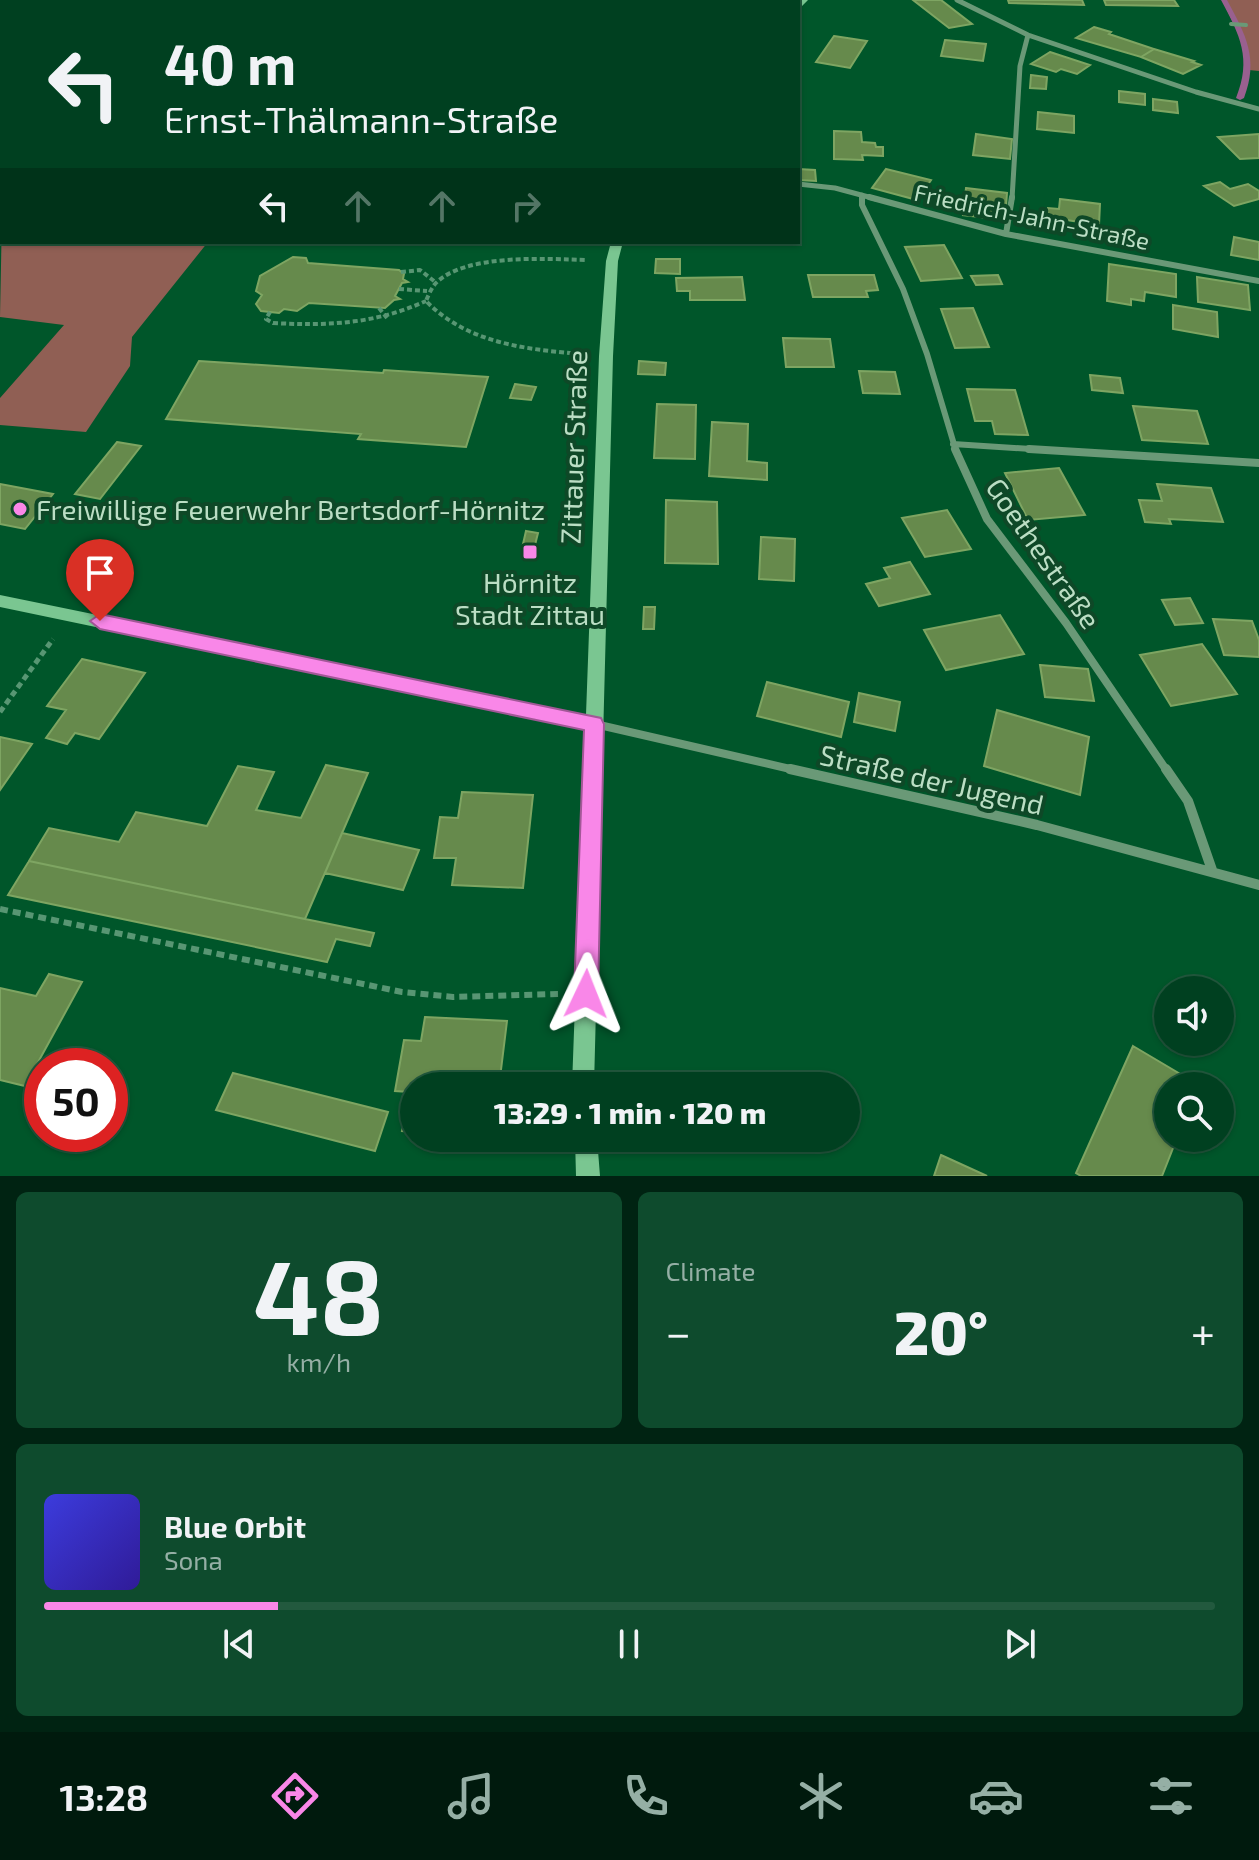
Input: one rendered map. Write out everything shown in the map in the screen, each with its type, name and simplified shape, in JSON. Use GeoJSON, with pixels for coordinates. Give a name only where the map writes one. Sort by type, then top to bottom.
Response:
{"type":"FeatureCollection","features":[{"type":"Feature","properties":{"kind":"main road","name":"Zittauer Straße"},"geometry":{"type":"LineString","coordinates":[[583,1072],[606,356],[612,261],[616,244]]}},
{"type":"Feature","properties":{"kind":"main road"},"geometry":{"type":"LineString","coordinates":[[0,601],[594,724]]}},
{"type":"Feature","properties":{"kind":"main road"},"geometry":{"type":"LineString","coordinates":[[587,1152],[588,1176]]}},
{"type":"Feature","properties":{"kind":"street"},"geometry":{"type":"LineString","coordinates":[[957,0],[1028,35],[1196,92],[1259,109]]}},
{"type":"Feature","properties":{"kind":"street"},"geometry":{"type":"LineString","coordinates":[[1006,234],[1011,217],[1020,66],[1028,35]]}},
{"type":"Feature","properties":{"kind":"street","name":"Friedrich-Jahn-Straße"},"geometry":{"type":"LineString","coordinates":[[800,184],[835,188],[1006,234],[1259,281]]}},
{"type":"Feature","properties":{"kind":"street","name":"Goethestraße"},"geometry":{"type":"LineString","coordinates":[[862,195],[862,205],[903,289],[927,354],[953,444],[987,519],[1066,623],[1188,801],[1212,870]]}},
{"type":"Feature","properties":{"kind":"street"},"geometry":{"type":"LineString","coordinates":[[953,444],[1259,463]]}},
{"type":"Feature","properties":{"kind":"street","name":"Straße der Jugend"},"geometry":{"type":"LineString","coordinates":[[594,724],[1037,825],[1259,885]]}},
{"type":"Feature","properties":{"kind":"lane"},"geometry":{"type":"LineString","coordinates":[[1231,24],[1246,25]]}},
{"type":"Feature","properties":{"kind":"path"},"geometry":{"type":"LineString","coordinates":[[606,356],[521,347],[489,339],[454,323],[433,310],[426,301],[427,291],[434,281],[447,274],[515,259],[612,261]]}},
{"type":"Feature","properties":{"kind":"path"},"geometry":{"type":"LineString","coordinates":[[401,272],[420,270],[434,281]]}},
{"type":"Feature","properties":{"kind":"path"},"geometry":{"type":"LineString","coordinates":[[399,289],[427,291]]}},
{"type":"Feature","properties":{"kind":"path"},"geometry":{"type":"LineString","coordinates":[[270,312],[266,319],[273,323],[359,325],[387,318],[426,301]]}},
{"type":"Feature","properties":{"kind":"path"},"geometry":{"type":"LineString","coordinates":[[379,308],[387,318]]}},
{"type":"Feature","properties":{"kind":"path"},"geometry":{"type":"LineString","coordinates":[[0,712],[70,615]]}},
{"type":"Feature","properties":{"kind":"path"},"geometry":{"type":"LineString","coordinates":[[0,909],[402,992],[453,997],[586,994]]}},
{"type":"Feature","properties":{"kind":"shaded area"},"geometry":{"type":"Polygon","coordinates":[[[1222,0],[1259,0],[1259,71],[1249,70],[1246,49],[1222,0]]]}},
{"type":"Feature","properties":{"kind":"shaded area"},"geometry":{"type":"Polygon","coordinates":[[[1,244],[206,244],[132,337],[130,366],[86,432],[0,425],[0,398],[64,325],[0,317],[1,244]]]}},
{"type":"Feature","properties":{"kind":"building"},"geometry":{"type":"Polygon","coordinates":[[[913,0],[941,0],[972,24],[949,28],[913,0]]]}},
{"type":"Feature","properties":{"kind":"building"},"geometry":{"type":"Polygon","coordinates":[[[1008,0],[1082,0],[1084,5],[1009,3],[1008,0]]]}},
{"type":"Feature","properties":{"kind":"building"},"geometry":{"type":"Polygon","coordinates":[[[1104,0],[1174,0],[1178,6],[1106,5],[1104,0]]]}},
{"type":"Feature","properties":{"kind":"building"},"geometry":{"type":"Polygon","coordinates":[[[1094,27],[1154,49],[1141,57],[1076,38],[1094,27]]]}},
{"type":"Feature","properties":{"kind":"building"},"geometry":{"type":"Polygon","coordinates":[[[834,36],[867,41],[850,68],[816,62],[834,36]]]}},
{"type":"Feature","properties":{"kind":"building"},"geometry":{"type":"Polygon","coordinates":[[[945,40],[986,44],[983,61],[941,56],[945,40]]]}},
{"type":"Feature","properties":{"kind":"building"},"geometry":{"type":"Polygon","coordinates":[[[1154,49],[1201,65],[1183,74],[1141,57],[1154,49]]]}},
{"type":"Feature","properties":{"kind":"building"},"geometry":{"type":"Polygon","coordinates":[[[1050,52],[1090,65],[1077,74],[1061,69],[1056,72],[1031,64],[1050,52]]]}},
{"type":"Feature","properties":{"kind":"building"},"geometry":{"type":"Polygon","coordinates":[[[1031,75],[1047,77],[1046,89],[1030,88],[1031,75]]]}},
{"type":"Feature","properties":{"kind":"building"},"geometry":{"type":"Polygon","coordinates":[[[1119,91],[1145,94],[1145,105],[1119,102],[1119,91]]]}},
{"type":"Feature","properties":{"kind":"building"},"geometry":{"type":"Polygon","coordinates":[[[1153,99],[1177,102],[1178,113],[1153,110],[1153,99]]]}},
{"type":"Feature","properties":{"kind":"building"},"geometry":{"type":"Polygon","coordinates":[[[1038,112],[1074,116],[1074,133],[1037,129],[1038,112]]]}},
{"type":"Feature","properties":{"kind":"building"},"geometry":{"type":"Polygon","coordinates":[[[834,131],[861,132],[862,142],[883,147],[883,156],[862,155],[863,160],[834,159],[834,131]]]}},
{"type":"Feature","properties":{"kind":"building"},"geometry":{"type":"Polygon","coordinates":[[[976,134],[1012,139],[1010,159],[973,155],[976,134]]]}},
{"type":"Feature","properties":{"kind":"building"},"geometry":{"type":"Polygon","coordinates":[[[1259,134],[1259,158],[1240,159],[1218,137],[1259,134]]]}},
{"type":"Feature","properties":{"kind":"building"},"geometry":{"type":"Polygon","coordinates":[[[800,169],[815,170],[816,181],[800,180],[800,169]]]}},
{"type":"Feature","properties":{"kind":"building"},"geometry":{"type":"Polygon","coordinates":[[[886,169],[931,180],[917,200],[872,188],[886,169]]]}},
{"type":"Feature","properties":{"kind":"building"},"geometry":{"type":"Polygon","coordinates":[[[1220,182],[1230,189],[1248,184],[1259,191],[1259,199],[1234,206],[1204,186],[1220,182]]]}},
{"type":"Feature","properties":{"kind":"building"},"geometry":{"type":"Polygon","coordinates":[[[966,188],[1007,193],[1005,220],[963,215],[966,188]]]}},
{"type":"Feature","properties":{"kind":"building"},"geometry":{"type":"Polygon","coordinates":[[[1060,199],[1100,204],[1099,225],[1047,217],[1048,208],[1059,209],[1060,199]]]}},
{"type":"Feature","properties":{"kind":"building"},"geometry":{"type":"Polygon","coordinates":[[[1234,237],[1259,242],[1259,260],[1231,255],[1234,237]]]}},
{"type":"Feature","properties":{"kind":"building"},"geometry":{"type":"Polygon","coordinates":[[[944,245],[962,278],[921,281],[905,247],[944,245]]]}},
{"type":"Feature","properties":{"kind":"building"},"geometry":{"type":"Polygon","coordinates":[[[293,257],[306,258],[308,263],[399,270],[408,282],[402,283],[395,296],[400,299],[385,308],[309,303],[297,311],[261,311],[256,304],[262,295],[256,291],[260,276],[293,257]]]}},
{"type":"Feature","properties":{"kind":"building"},"geometry":{"type":"Polygon","coordinates":[[[656,259],[680,259],[680,274],[655,273],[656,259]]]}},
{"type":"Feature","properties":{"kind":"building"},"geometry":{"type":"Polygon","coordinates":[[[1109,264],[1176,274],[1176,297],[1145,292],[1144,301],[1131,299],[1131,305],[1107,301],[1109,264]]]}},
{"type":"Feature","properties":{"kind":"building"},"geometry":{"type":"Polygon","coordinates":[[[808,275],[874,275],[878,290],[866,291],[868,297],[813,297],[808,275]]]}},
{"type":"Feature","properties":{"kind":"building"},"geometry":{"type":"Polygon","coordinates":[[[998,275],[1002,284],[976,285],[971,276],[998,275]]]}},
{"type":"Feature","properties":{"kind":"building"},"geometry":{"type":"Polygon","coordinates":[[[742,277],[745,300],[690,300],[690,291],[677,291],[676,278],[742,277]]]}},
{"type":"Feature","properties":{"kind":"building"},"geometry":{"type":"Polygon","coordinates":[[[1197,277],[1248,285],[1250,310],[1198,302],[1197,277]]]}},
{"type":"Feature","properties":{"kind":"building"},"geometry":{"type":"Polygon","coordinates":[[[1173,305],[1217,312],[1218,337],[1173,329],[1173,305]]]}},
{"type":"Feature","properties":{"kind":"building"},"geometry":{"type":"Polygon","coordinates":[[[973,308],[989,347],[955,348],[941,309],[973,308]]]}},
{"type":"Feature","properties":{"kind":"building"},"geometry":{"type":"Polygon","coordinates":[[[783,338],[830,339],[834,367],[786,367],[783,338]]]}},
{"type":"Feature","properties":{"kind":"building"},"geometry":{"type":"Polygon","coordinates":[[[199,361],[488,377],[466,447],[358,439],[361,434],[166,419],[199,361]]]}},
{"type":"Feature","properties":{"kind":"building"},"geometry":{"type":"Polygon","coordinates":[[[639,361],[666,363],[665,375],[638,374],[639,361]]]}},
{"type":"Feature","properties":{"kind":"building"},"geometry":{"type":"Polygon","coordinates":[[[859,371],[895,372],[900,394],[863,393],[859,371]]]}},
{"type":"Feature","properties":{"kind":"building"},"geometry":{"type":"Polygon","coordinates":[[[1090,375],[1120,378],[1123,393],[1092,390],[1090,375]]]}},
{"type":"Feature","properties":{"kind":"building"},"geometry":{"type":"Polygon","coordinates":[[[515,384],[536,387],[531,400],[510,398],[515,384]]]}},
{"type":"Feature","properties":{"kind":"building"},"geometry":{"type":"Polygon","coordinates":[[[967,389],[1015,390],[1028,435],[995,434],[992,421],[975,421],[967,389]]]}},
{"type":"Feature","properties":{"kind":"building"},"geometry":{"type":"Polygon","coordinates":[[[657,404],[696,405],[695,459],[654,458],[657,404]]]}},
{"type":"Feature","properties":{"kind":"building"},"geometry":{"type":"Polygon","coordinates":[[[1133,406],[1197,411],[1208,444],[1142,440],[1133,406]]]}},
{"type":"Feature","properties":{"kind":"building"},"geometry":{"type":"Polygon","coordinates":[[[712,422],[748,424],[747,461],[767,463],[767,480],[709,476],[712,422]]]}},
{"type":"Feature","properties":{"kind":"building"},"geometry":{"type":"Polygon","coordinates":[[[117,442],[141,446],[100,499],[75,494],[117,442]]]}},
{"type":"Feature","properties":{"kind":"building"},"geometry":{"type":"Polygon","coordinates":[[[1059,468],[1085,515],[1028,520],[1005,473],[1059,468]]]}},
{"type":"Feature","properties":{"kind":"building","name":"Freiwillige Feuerwehr Bertsdorf-Hörnitz"},"geometry":{"type":"Polygon","coordinates":[[[0,484],[53,494],[25,529],[0,524],[0,484]]]}},
{"type":"Feature","properties":{"kind":"building"},"geometry":{"type":"Polygon","coordinates":[[[1157,484],[1211,488],[1223,522],[1169,519],[1171,524],[1145,522],[1139,500],[1162,501],[1157,484]]]}},
{"type":"Feature","properties":{"kind":"building"},"geometry":{"type":"Polygon","coordinates":[[[666,500],[717,502],[718,564],[665,563],[666,500]]]}},
{"type":"Feature","properties":{"kind":"building"},"geometry":{"type":"Polygon","coordinates":[[[947,510],[971,549],[925,557],[902,518],[947,510]]]}},
{"type":"Feature","properties":{"kind":"building"},"geometry":{"type":"Polygon","coordinates":[[[526,531],[538,533],[535,545],[523,544],[526,531]]]}},
{"type":"Feature","properties":{"kind":"building"},"geometry":{"type":"Polygon","coordinates":[[[761,537],[795,539],[794,581],[759,579],[761,537]]]}},
{"type":"Feature","properties":{"kind":"building"},"geometry":{"type":"Polygon","coordinates":[[[910,562],[930,594],[879,606],[866,584],[890,578],[884,568],[910,562]]]}},
{"type":"Feature","properties":{"kind":"building"},"geometry":{"type":"Polygon","coordinates":[[[1190,598],[1203,623],[1175,625],[1162,600],[1190,598]]]}},
{"type":"Feature","properties":{"kind":"building"},"geometry":{"type":"Polygon","coordinates":[[[644,607],[655,607],[654,629],[643,629],[644,607]]]}},
{"type":"Feature","properties":{"kind":"building"},"geometry":{"type":"Polygon","coordinates":[[[1000,615],[1024,654],[946,670],[924,630],[1000,615]]]}},
{"type":"Feature","properties":{"kind":"building"},"geometry":{"type":"Polygon","coordinates":[[[1213,619],[1252,621],[1259,640],[1259,657],[1224,655],[1213,619]]]}},
{"type":"Feature","properties":{"kind":"building"},"geometry":{"type":"Polygon","coordinates":[[[1202,644],[1237,694],[1171,706],[1140,655],[1202,644]]]}},
{"type":"Feature","properties":{"kind":"building"},"geometry":{"type":"Polygon","coordinates":[[[82,659],[145,673],[99,739],[75,733],[67,744],[46,738],[66,710],[47,706],[82,659]]]}},
{"type":"Feature","properties":{"kind":"building"},"geometry":{"type":"Polygon","coordinates":[[[1040,665],[1088,669],[1094,701],[1045,697],[1040,665]]]}},
{"type":"Feature","properties":{"kind":"building"},"geometry":{"type":"Polygon","coordinates":[[[767,682],[849,702],[841,737],[757,716],[767,682]]]}},
{"type":"Feature","properties":{"kind":"building"},"geometry":{"type":"Polygon","coordinates":[[[859,693],[900,702],[895,731],[854,722],[859,693]]]}},
{"type":"Feature","properties":{"kind":"building"},"geometry":{"type":"Polygon","coordinates":[[[997,710],[1089,737],[1080,795],[984,766],[997,710]]]}},
{"type":"Feature","properties":{"kind":"building"},"geometry":{"type":"Polygon","coordinates":[[[0,737],[32,744],[0,790],[0,737]]]}},
{"type":"Feature","properties":{"kind":"building"},"geometry":{"type":"Polygon","coordinates":[[[326,765],[368,773],[305,919],[29,861],[49,828],[119,842],[136,812],[207,826],[238,766],[274,772],[256,810],[301,818],[326,765]]]}},
{"type":"Feature","properties":{"kind":"building"},"geometry":{"type":"Polygon","coordinates":[[[462,792],[533,795],[523,888],[452,885],[456,858],[434,858],[440,817],[458,818],[462,792]]]}},
{"type":"Feature","properties":{"kind":"building"},"geometry":{"type":"Polygon","coordinates":[[[342,833],[419,850],[403,890],[325,873],[342,833]]]}},
{"type":"Feature","properties":{"kind":"building"},"geometry":{"type":"Polygon","coordinates":[[[29,861],[374,933],[370,946],[336,939],[327,962],[8,895],[29,861]]]}},
{"type":"Feature","properties":{"kind":"building"},"geometry":{"type":"Polygon","coordinates":[[[49,974],[82,982],[46,1048],[24,1048],[24,1086],[0,1080],[0,988],[36,996],[49,974]]]}},
{"type":"Feature","properties":{"kind":"building"},"geometry":{"type":"Polygon","coordinates":[[[425,1017],[507,1021],[501,1072],[400,1072],[400,1091],[395,1091],[404,1040],[421,1041],[425,1017]]]}},
{"type":"Feature","properties":{"kind":"building"},"geometry":{"type":"Polygon","coordinates":[[[1133,1046],[1177,1072],[1154,1072],[1154,1152],[1171,1152],[1162,1176],[1081,1176],[1076,1173],[1133,1046]]]}},
{"type":"Feature","properties":{"kind":"building"},"geometry":{"type":"Polygon","coordinates":[[[233,1073],[388,1112],[375,1151],[216,1110],[233,1073]]]}},
{"type":"Feature","properties":{"kind":"building"},"geometry":{"type":"Polygon","coordinates":[[[941,1155],[987,1176],[934,1176],[941,1155]]]}},
{"type":"Feature","properties":{"kind":"waterway"},"geometry":{"type":"LineString","coordinates":[[1224,0],[1242,36],[1248,59],[1246,85],[1240,98]]}},
{"type":"Feature","properties":{"kind":"place","name":"Freiwillige Feuerwehr Bertsdorf-Hörnitz"},"geometry":{"type":"Point","coordinates":[20,509]}},
{"type":"Feature","properties":{"kind":"place","name":"Hörnitz Stadt Zittau"},"geometry":{"type":"Point","coordinates":[530,552]}},
{"type":"Feature","properties":{"kind":"route"},"geometry":{"type":"LineString","coordinates":[[100,621],[594,724],[586,994]]}}]}
